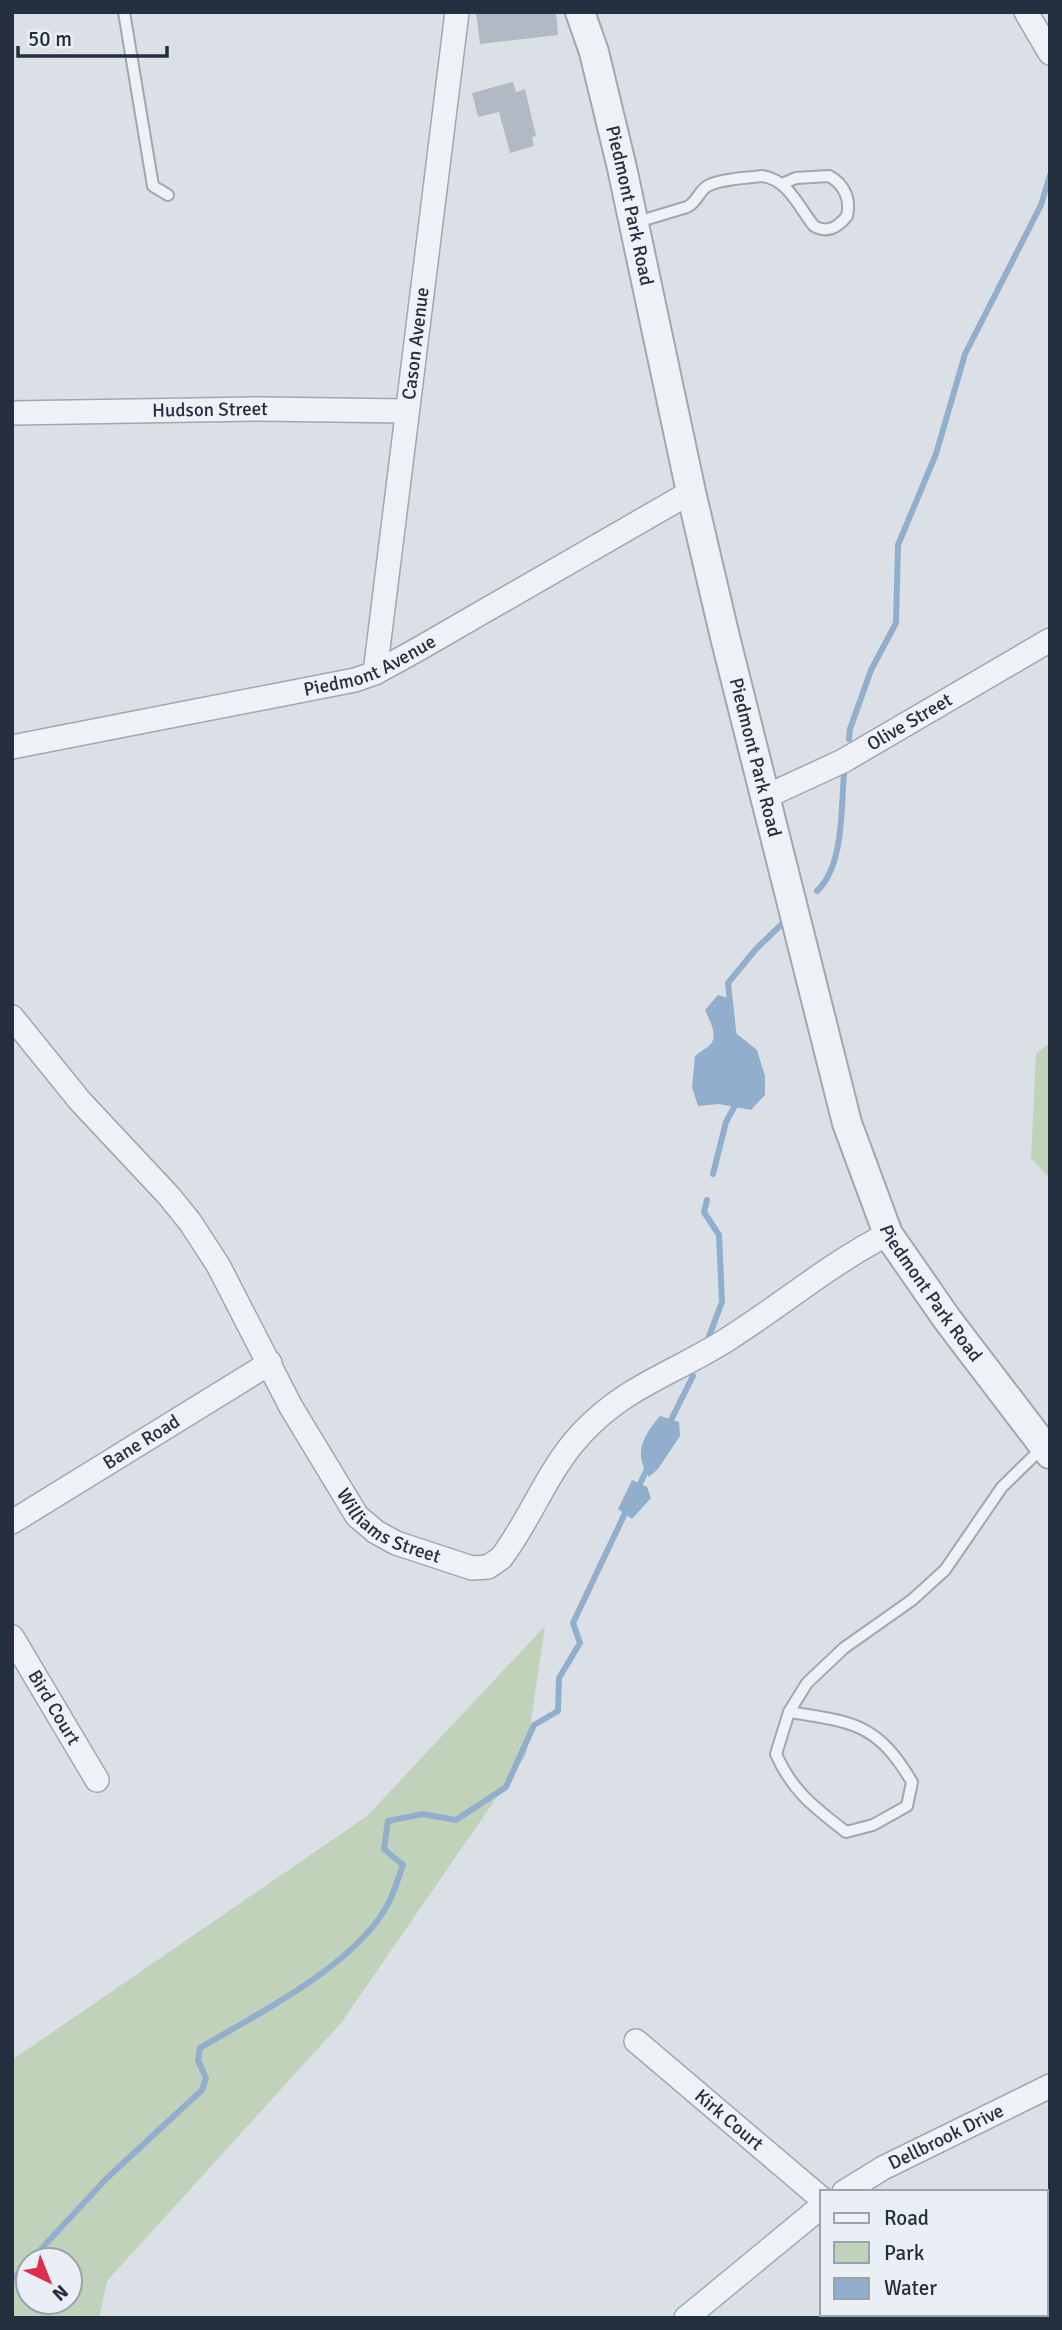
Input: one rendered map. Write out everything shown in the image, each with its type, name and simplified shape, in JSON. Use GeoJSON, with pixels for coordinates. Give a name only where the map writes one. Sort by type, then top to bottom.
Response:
{"type":"FeatureCollection","features":[{"type":"Feature","properties":{"kind":"street","name":"Cason Avenue"},"geometry":{"type":"LineString","coordinates":[[375,673],[457,12]]}},
{"type":"Feature","properties":{"kind":"street","name":"Piedmont Park Road"},"geometry":{"type":"LineString","coordinates":[[580,12],[594,52],[634,223],[691,492],[847,1123],[888,1234],[947,1319],[1047,1450]]}},
{"type":"Feature","properties":{"kind":"street"},"geometry":{"type":"LineString","coordinates":[[1026,12],[1050,53]]}},
{"type":"Feature","properties":{"kind":"street","name":"Hudson Street"},"geometry":{"type":"LineString","coordinates":[[12,413],[260,409],[406,411]]}},
{"type":"Feature","properties":{"kind":"street","name":"Piedmont Avenue"},"geometry":{"type":"LineString","coordinates":[[12,747],[326,687],[375,673],[691,492]]}},
{"type":"Feature","properties":{"kind":"street","name":"Olive Street"},"geometry":{"type":"LineString","coordinates":[[765,797],[843,761],[1050,640]]}},
{"type":"Feature","properties":{"kind":"street","name":"Williams Street"},"geometry":{"type":"LineString","coordinates":[[12,1017],[80,1101],[190,1222],[218,1265],[291,1406],[357,1516],[376,1532],[396,1543],[480,1569],[501,1558],[566,1452],[613,1403],[729,1339],[860,1248],[888,1234]]}},
{"type":"Feature","properties":{"kind":"street","name":"Bane Road"},"geometry":{"type":"LineString","coordinates":[[12,1522],[270,1363]]}},
{"type":"Feature","properties":{"kind":"street","name":"Bird Court"},"geometry":{"type":"LineString","coordinates":[[12,1637],[97,1780]]}},
{"type":"Feature","properties":{"kind":"street","name":"Kirk Court"},"geometry":{"type":"LineString","coordinates":[[636,2041],[820,2197]]}},
{"type":"Feature","properties":{"kind":"street","name":"Dellbrook Drive"},"geometry":{"type":"LineString","coordinates":[[847,2190],[883,2168],[1050,2087]]}},
{"type":"Feature","properties":{"kind":"street"},"geometry":{"type":"LineString","coordinates":[[686,2318],[820,2208]]}},
{"type":"Feature","properties":{"kind":"lane"},"geometry":{"type":"LineString","coordinates":[[124,12],[153,186],[168,195]]}},
{"type":"Feature","properties":{"kind":"lane"},"geometry":{"type":"LineString","coordinates":[[634,223],[694,204],[711,185],[762,176],[782,184],[820,230],[836,228],[847,216],[848,202],[842,186],[829,176],[796,178],[782,184]]}},
{"type":"Feature","properties":{"kind":"lane"},"geometry":{"type":"LineString","coordinates":[[789,1712],[841,1720],[870,1731],[899,1760],[912,1782],[907,1806],[873,1825],[846,1832],[809,1804],[786,1776],[776,1754],[789,1712],[807,1683],[844,1648],[912,1600],[945,1570],[1002,1487],[1047,1450]]}},
{"type":"Feature","properties":{"kind":"green space"},"geometry":{"type":"Polygon","coordinates":[[[1050,1043],[1050,1179],[1031,1158],[1036,1053],[1050,1043]]]}},
{"type":"Feature","properties":{"kind":"green space"},"geometry":{"type":"Polygon","coordinates":[[[545,1626],[526,1755],[341,2023],[107,2281],[99,2318],[12,2318],[12,2060],[367,1816],[545,1626]]]}},
{"type":"Feature","properties":{"kind":"water"},"geometry":{"type":"Polygon","coordinates":[[[718,995],[728,998],[731,1021],[737,1034],[757,1050],[765,1076],[765,1095],[751,1110],[719,1104],[698,1106],[692,1087],[695,1056],[710,1045],[714,1037],[705,1010],[718,995]]]}},
{"type":"Feature","properties":{"kind":"water"},"geometry":{"type":"Polygon","coordinates":[[[660,1416],[679,1422],[680,1436],[658,1469],[649,1477],[642,1460],[642,1445],[660,1416]]]}},
{"type":"Feature","properties":{"kind":"water"},"geometry":{"type":"Polygon","coordinates":[[[632,1480],[647,1487],[651,1498],[632,1519],[618,1509],[632,1480]]]}},
{"type":"Feature","properties":{"kind":"building"},"geometry":{"type":"Polygon","coordinates":[[[476,12],[556,12],[558,35],[480,44],[476,12]]]}},
{"type":"Feature","properties":{"kind":"building"},"geometry":{"type":"Polygon","coordinates":[[[513,82],[516,92],[525,89],[536,136],[532,137],[534,146],[510,153],[499,112],[478,117],[472,93],[513,82]]]}},
{"type":"Feature","properties":{"kind":"waterway"},"geometry":{"type":"LineString","coordinates":[[849,739],[871,670],[896,623],[898,545],[936,454],[965,354],[1041,205],[1050,175]]}},
{"type":"Feature","properties":{"kind":"waterway"},"geometry":{"type":"LineString","coordinates":[[817,891],[826,880],[837,852],[844,774]]}},
{"type":"Feature","properties":{"kind":"waterway"},"geometry":{"type":"LineString","coordinates":[[733,1030],[728,983],[756,949],[784,922]]}},
{"type":"Feature","properties":{"kind":"waterway"},"geometry":{"type":"LineString","coordinates":[[713,1174],[726,1122],[738,1100]]}},
{"type":"Feature","properties":{"kind":"waterway"},"geometry":{"type":"LineString","coordinates":[[707,1200],[704,1212],[719,1235],[722,1302],[708,1339]]}},
{"type":"Feature","properties":{"kind":"waterway"},"geometry":{"type":"LineString","coordinates":[[669,1424],[693,1376]]}},
{"type":"Feature","properties":{"kind":"waterway"},"geometry":{"type":"LineString","coordinates":[[637,1490],[649,1465]]}},
{"type":"Feature","properties":{"kind":"waterway"},"geometry":{"type":"LineString","coordinates":[[44,2246],[107,2178],[202,2090],[206,2078],[198,2060],[200,2048],[306,1984],[356,1945],[376,1923],[390,1900],[403,1865],[384,1849],[388,1821],[423,1814],[456,1820],[506,1787],[534,1725],[558,1711],[559,1678],[580,1643],[573,1623],[627,1509]]}}]}
